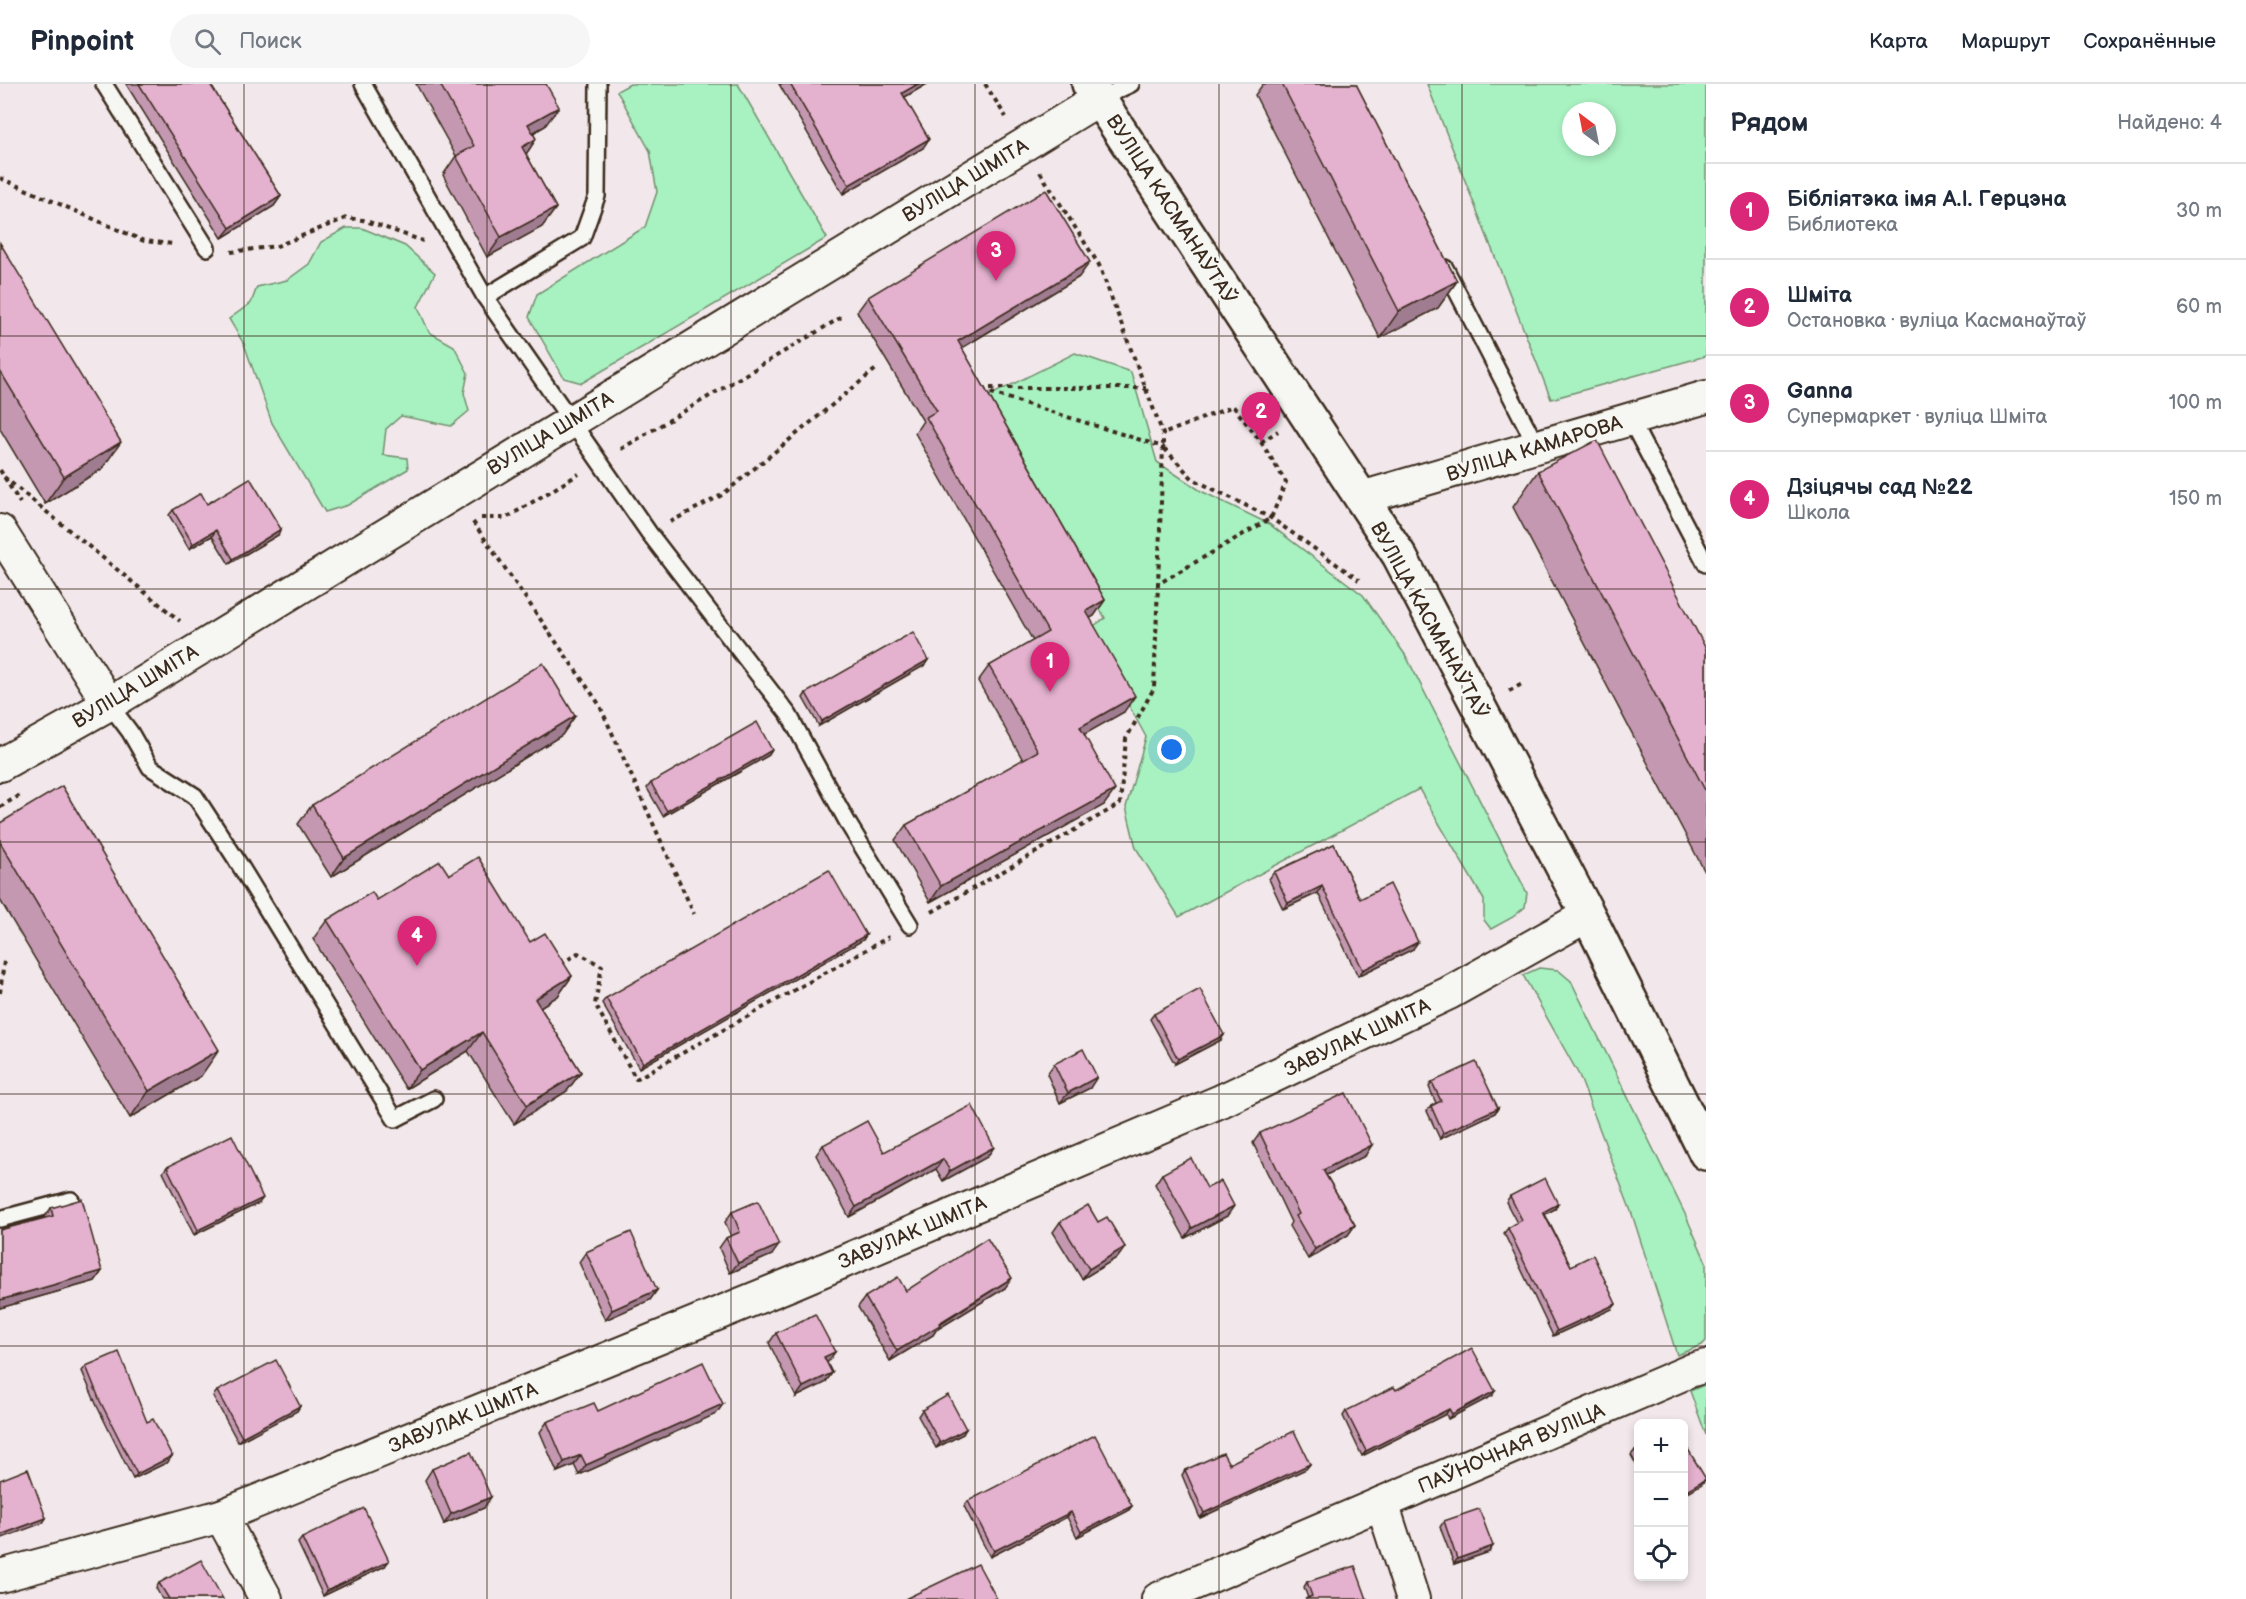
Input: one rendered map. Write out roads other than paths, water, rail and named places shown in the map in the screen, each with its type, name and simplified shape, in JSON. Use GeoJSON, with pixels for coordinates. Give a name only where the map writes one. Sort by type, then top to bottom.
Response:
{"type":"FeatureCollection","features":[{"type":"Feature","properties":{"kind":"main road","name":"ВУЛІЦА КАСМАНАЎТАЎ"},"geometry":{"type":"LineString","coordinates":[[1094,92],[1399,555],[1588,915],[1706,1153]]}},
{"type":"Feature","properties":{"kind":"street","name":"ВУЛІЦА ШМІТА"},"geometry":{"type":"LineString","coordinates":[[0,765],[109,704],[1024,145],[1094,92]]}},
{"type":"Feature","properties":{"kind":"street","name":"ВУЛІЦА КАМАРОВА"},"geometry":{"type":"LineString","coordinates":[[1361,498],[1706,397]]}},
{"type":"Feature","properties":{"kind":"street"},"geometry":{"type":"LineString","coordinates":[[0,531],[109,704]]}},
{"type":"Feature","properties":{"kind":"street","name":"ЗАВУЛАК ШМІТА"},"geometry":{"type":"LineString","coordinates":[[0,1576],[220,1516],[793,1283],[1221,1101],[1449,993],[1588,915]]}},
{"type":"Feature","properties":{"kind":"street","name":"ПАЎНОЧНАЯ ВУЛІЦА"},"geometry":{"type":"LineString","coordinates":[[1158,1599],[1706,1366]]}},
{"type":"Feature","properties":{"kind":"street"},"geometry":{"type":"LineString","coordinates":[[1382,1503],[1413,1599]]}},
{"type":"Feature","properties":{"kind":"street"},"geometry":{"type":"LineString","coordinates":[[220,1516],[266,1599]]}},
{"type":"Feature","properties":{"kind":"lane"},"geometry":{"type":"LineString","coordinates":[[104,84],[207,248]]}},
{"type":"Feature","properties":{"kind":"lane"},"geometry":{"type":"LineString","coordinates":[[363,84],[485,297],[572,420],[598,463],[789,715],[849,825],[910,925]]}},
{"type":"Feature","properties":{"kind":"lane"},"geometry":{"type":"LineString","coordinates":[[485,297],[582,238],[597,196],[598,84]]}},
{"type":"Feature","properties":{"kind":"lane"},"geometry":{"type":"LineString","coordinates":[[1094,92],[1131,84]]}},
{"type":"Feature","properties":{"kind":"lane"},"geometry":{"type":"LineString","coordinates":[[1436,250],[1537,447]]}},
{"type":"Feature","properties":{"kind":"lane"},"geometry":{"type":"LineString","coordinates":[[1630,419],[1706,564]]}},
{"type":"Feature","properties":{"kind":"lane"},"geometry":{"type":"LineString","coordinates":[[109,704],[130,732],[150,766],[195,796],[395,1119],[434,1099]]}},
{"type":"Feature","properties":{"kind":"lane"},"geometry":{"type":"LineString","coordinates":[[0,1219],[71,1200]]}},
{"type":"Feature","properties":{"kind":"place","name":"Ganna"},"geometry":{"type":"Point","coordinates":[996,281]}},
{"type":"Feature","properties":{"kind":"place","name":"Шміта"},"geometry":{"type":"Point","coordinates":[1261,442]}},
{"type":"Feature","properties":{"kind":"place","name":"Бібліятэка імя А.І. Герцэна"},"geometry":{"type":"Point","coordinates":[1050,692]}},
{"type":"Feature","properties":{"kind":"place","name":"Дзіцячы сад №22"},"geometry":{"type":"Point","coordinates":[417,966]}}]}
